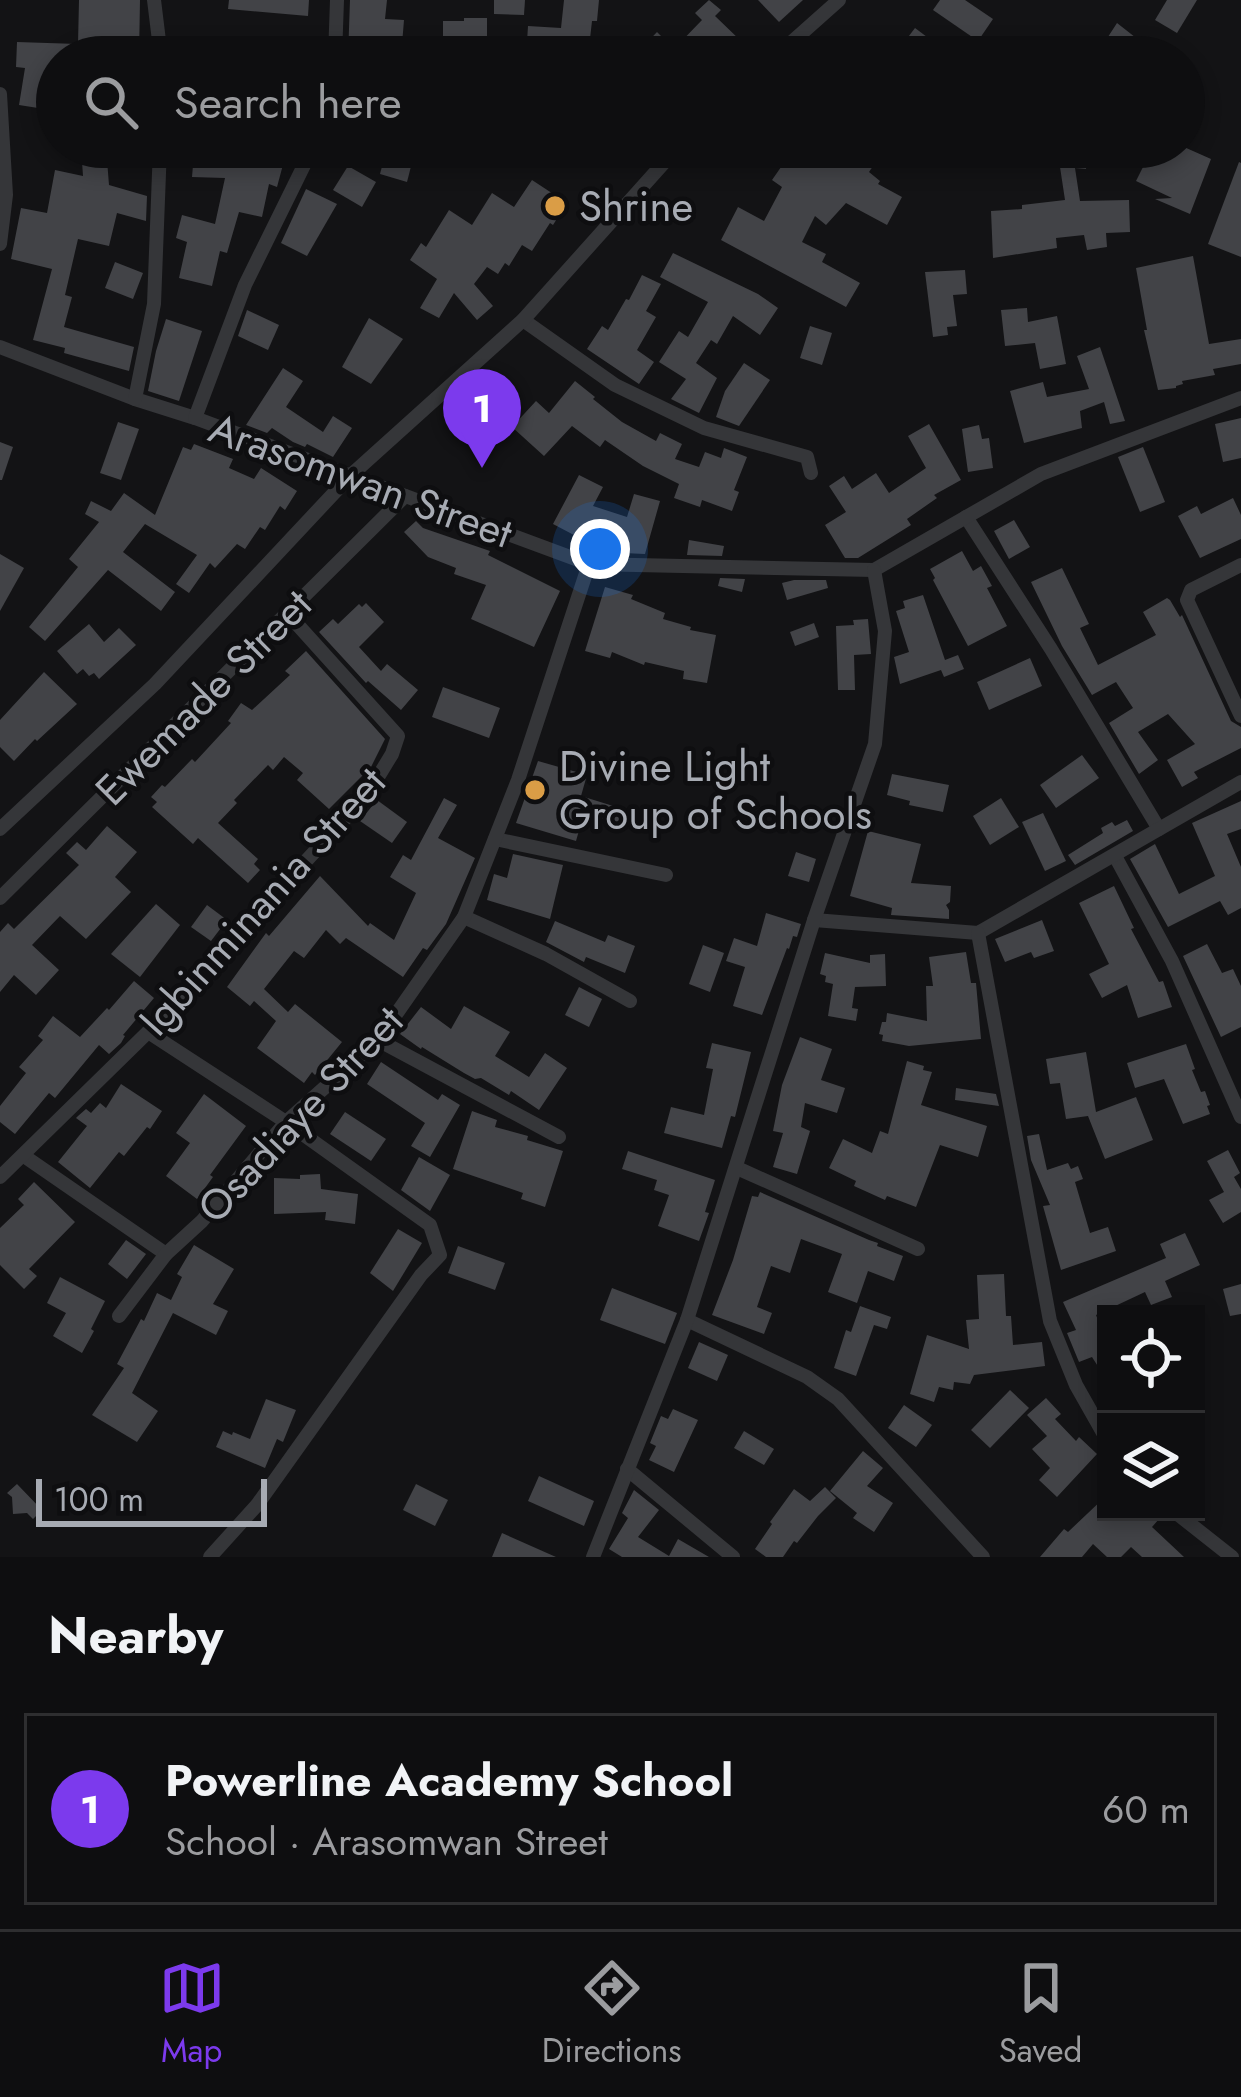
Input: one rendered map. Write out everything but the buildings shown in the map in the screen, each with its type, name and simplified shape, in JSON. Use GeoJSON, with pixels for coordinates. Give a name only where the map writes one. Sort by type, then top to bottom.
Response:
{"type":"FeatureCollection","features":[{"type":"Feature","properties":{"kind":"street"},"geometry":{"type":"LineString","coordinates":[[154,0],[158,36]]}},
{"type":"Feature","properties":{"kind":"street"},"geometry":{"type":"LineString","coordinates":[[336,36],[337,0]]}},
{"type":"Feature","properties":{"kind":"street"},"geometry":{"type":"LineString","coordinates":[[799,36],[839,0]]}},
{"type":"Feature","properties":{"kind":"street"},"geometry":{"type":"LineString","coordinates":[[0,94],[6,195],[0,244]]}},
{"type":"Feature","properties":{"kind":"street"},"geometry":{"type":"LineString","coordinates":[[135,399],[154,304],[159,168]]}},
{"type":"Feature","properties":{"kind":"street"},"geometry":{"type":"LineString","coordinates":[[195,418],[245,285],[303,168]]}},
{"type":"Feature","properties":{"kind":"street"},"geometry":{"type":"LineString","coordinates":[[0,830],[155,684],[350,476],[523,320],[659,168]]}},
{"type":"Feature","properties":{"kind":"street"},"geometry":{"type":"LineString","coordinates":[[523,320],[615,385],[704,428],[807,457],[811,473]]}},
{"type":"Feature","properties":{"kind":"street","name":"Arasomwan Street"},"geometry":{"type":"LineString","coordinates":[[0,347],[589,564],[874,570]]}},
{"type":"Feature","properties":{"kind":"street"},"geometry":{"type":"LineString","coordinates":[[592,1557],[687,1320],[874,744],[885,631],[874,570],[1041,474],[1241,398]]}},
{"type":"Feature","properties":{"kind":"street","name":"Ewemade Street"},"geometry":{"type":"LineString","coordinates":[[0,898],[405,496]]}},
{"type":"Feature","properties":{"kind":"street"},"geometry":{"type":"LineString","coordinates":[[966,517],[1159,830]]}},
{"type":"Feature","properties":{"kind":"street","name":"Osadiaye Street"},"geometry":{"type":"LineString","coordinates":[[119,1316],[166,1254],[202,1221],[286,1121],[378,1040],[464,917],[518,780],[589,564]]}},
{"type":"Feature","properties":{"kind":"street"},"geometry":{"type":"LineString","coordinates":[[1241,566],[1191,590],[1187,599],[1241,716]]}},
{"type":"Feature","properties":{"kind":"street","name":"Igbinminania Street"},"geometry":{"type":"LineString","coordinates":[[0,1177],[148,1032],[367,795],[392,754],[398,736],[287,613]]}},
{"type":"Feature","properties":{"kind":"street"},"geometry":{"type":"LineString","coordinates":[[814,920],[978,933],[1241,782]]}},
{"type":"Feature","properties":{"kind":"street"},"geometry":{"type":"LineString","coordinates":[[495,838],[666,875]]}},
{"type":"Feature","properties":{"kind":"street"},"geometry":{"type":"LineString","coordinates":[[1115,856],[1172,961],[1241,1118]]}},
{"type":"Feature","properties":{"kind":"street"},"geometry":{"type":"LineString","coordinates":[[464,917],[630,1000]]}},
{"type":"Feature","properties":{"kind":"street"},"geometry":{"type":"LineString","coordinates":[[978,933],[1050,1321],[1097,1422]]}},
{"type":"Feature","properties":{"kind":"street"},"geometry":{"type":"LineString","coordinates":[[148,1032],[286,1121],[430,1225],[440,1256],[421,1274],[257,1505],[210,1557]]}},
{"type":"Feature","properties":{"kind":"street"},"geometry":{"type":"LineString","coordinates":[[378,1040],[559,1137]]}},
{"type":"Feature","properties":{"kind":"street"},"geometry":{"type":"LineString","coordinates":[[24,1156],[166,1254]]}},
{"type":"Feature","properties":{"kind":"street"},"geometry":{"type":"LineString","coordinates":[[737,1168],[917,1249]]}},
{"type":"Feature","properties":{"kind":"street"},"geometry":{"type":"LineString","coordinates":[[687,1320],[807,1377],[838,1399],[983,1557]]}},
{"type":"Feature","properties":{"kind":"street"},"geometry":{"type":"LineString","coordinates":[[628,1469],[733,1557]]}},
{"type":"Feature","properties":{"kind":"street"},"geometry":{"type":"LineString","coordinates":[[1186,1521],[1232,1557]]}},
{"type":"Feature","properties":{"kind":"place","name":"Shrine"},"geometry":{"type":"Point","coordinates":[555,206]}},
{"type":"Feature","properties":{"kind":"place","name":"Powerline Academy School"},"geometry":{"type":"Point","coordinates":[482,468]}},
{"type":"Feature","properties":{"kind":"place","name":"Divine Light Group of Schools"},"geometry":{"type":"Point","coordinates":[535,790]}}]}
